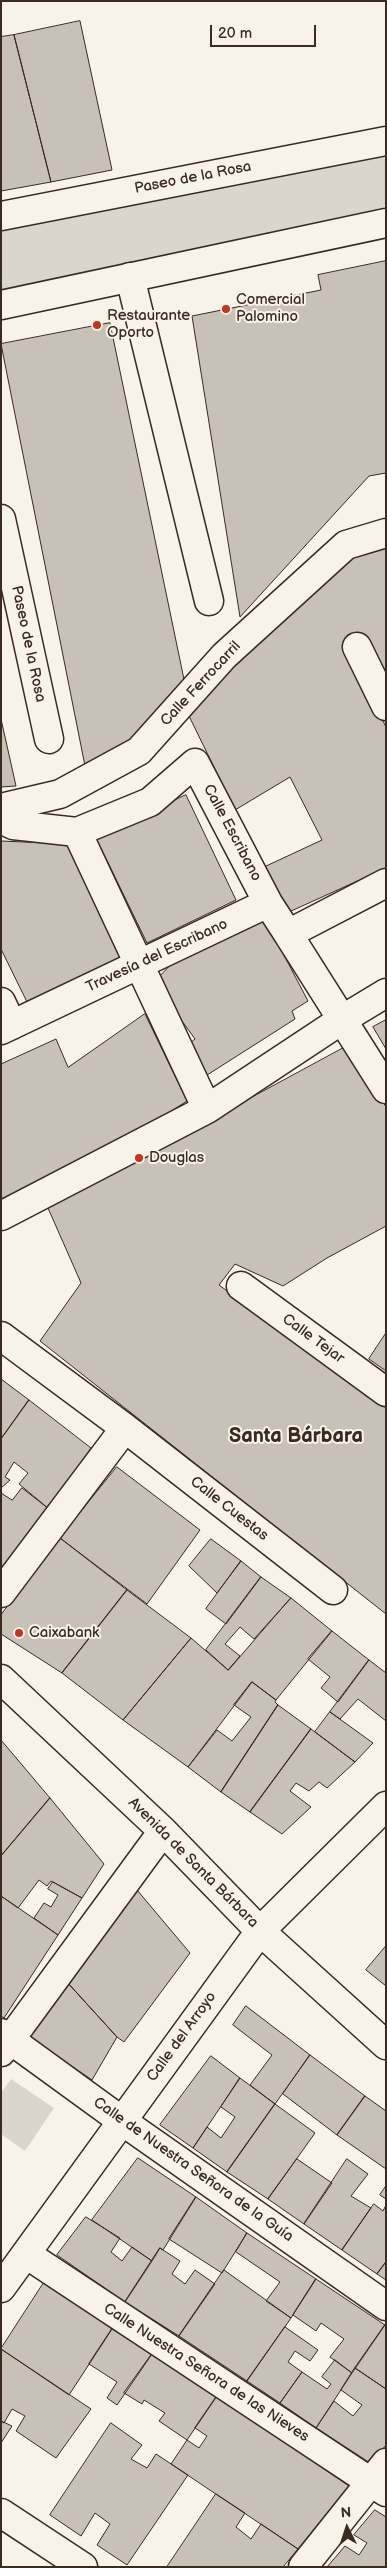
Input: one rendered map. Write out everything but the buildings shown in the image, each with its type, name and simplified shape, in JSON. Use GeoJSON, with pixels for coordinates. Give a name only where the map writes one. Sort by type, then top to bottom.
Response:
{"type":"FeatureCollection","features":[{"type":"Feature","properties":{"kind":"street","name":"Paseo de la Rosa"},"geometry":{"type":"LineString","coordinates":[[1,216],[386,141]]}},
{"type":"Feature","properties":{"kind":"street"},"geometry":{"type":"LineString","coordinates":[[1,305],[386,222]]}},
{"type":"Feature","properties":{"kind":"street"},"geometry":{"type":"LineString","coordinates":[[130,277],[209,601]]}},
{"type":"Feature","properties":{"kind":"street","name":"Paseo de la Rosa"},"geometry":{"type":"LineString","coordinates":[[1,519],[49,739]]}},
{"type":"Feature","properties":{"kind":"street","name":"Calle Ferrocarril"},"geometry":{"type":"LineString","coordinates":[[1,808],[60,794],[139,751],[224,656],[346,545],[386,533]]}},
{"type":"Feature","properties":{"kind":"street"},"geometry":{"type":"LineString","coordinates":[[357,647],[386,706]]}},
{"type":"Feature","properties":{"kind":"street","name":"Calle Escribano"},"geometry":{"type":"LineString","coordinates":[[77,832],[150,802],[195,763],[268,903]]}},
{"type":"Feature","properties":{"kind":"street"},"geometry":{"type":"LineString","coordinates":[[1,819],[13,825],[77,832],[207,1109]]}},
{"type":"Feature","properties":{"kind":"street"},"geometry":{"type":"LineString","coordinates":[[288,934],[386,883]]}},
{"type":"Feature","properties":{"kind":"street"},"geometry":{"type":"LineString","coordinates":[[268,903],[386,1089]]}},
{"type":"Feature","properties":{"kind":"street","name":"Travesía del Escribano"},"geometry":{"type":"LineString","coordinates":[[5,1019],[139,964],[268,903]]}},
{"type":"Feature","properties":{"kind":"street"},"geometry":{"type":"LineString","coordinates":[[1,1216],[207,1109],[343,1019],[386,993]]}},
{"type":"Feature","properties":{"kind":"street","name":"Calle Tejar"},"geometry":{"type":"LineString","coordinates":[[241,1286],[386,1392]]}},
{"type":"Feature","properties":{"kind":"street","name":"Calle Cuestas"},"geometry":{"type":"LineString","coordinates":[[1,1336],[125,1428],[333,1590]]}},
{"type":"Feature","properties":{"kind":"street"},"geometry":{"type":"LineString","coordinates":[[1,1593],[125,1428]]}},
{"type":"Feature","properties":{"kind":"street","name":"Avenida de Santa Bárbara"},"geometry":{"type":"LineString","coordinates":[[1,1679],[163,1831],[260,1930],[386,2045]]}},
{"type":"Feature","properties":{"kind":"street","name":"Calle del Arroyo"},"geometry":{"type":"LineString","coordinates":[[1,2288],[260,1930],[386,1806]]}},
{"type":"Feature","properties":{"kind":"street"},"geometry":{"type":"LineString","coordinates":[[4,2041],[163,1831]]}},
{"type":"Feature","properties":{"kind":"street","name":"Calle de Nuestra Señora de la Guía"},"geometry":{"type":"LineString","coordinates":[[4,2041],[122,2121],[386,2306]]}},
{"type":"Feature","properties":{"kind":"street","name":"Calle Nuestra Señora de las Nieves"},"geometry":{"type":"LineString","coordinates":[[26,2254],[380,2479]]}},
{"type":"Feature","properties":{"kind":"street"},"geometry":{"type":"LineString","coordinates":[[303,2567],[380,2479]]}},
{"type":"Feature","properties":{"kind":"street"},"geometry":{"type":"LineString","coordinates":[[1,2513],[83,2567]]}},
{"type":"Feature","properties":{"kind":"shaded area"},"geometry":{"type":"Polygon","coordinates":[[[386,155],[386,207],[1,291],[1,225],[386,155]]]}},
{"type":"Feature","properties":{"kind":"shaded area"},"geometry":{"type":"Polygon","coordinates":[[[11,2079],[54,2108],[25,2151],[1,2134],[1,2093],[11,2079]]]}},
{"type":"Feature","properties":{"kind":"place","name":"Comercial Palomino"},"geometry":{"type":"Point","coordinates":[226,309]}},
{"type":"Feature","properties":{"kind":"place","name":"Restaurante Oporto"},"geometry":{"type":"Point","coordinates":[97,325]}},
{"type":"Feature","properties":{"kind":"place","name":"Douglas"},"geometry":{"type":"Point","coordinates":[139,1158]}},
{"type":"Feature","properties":{"kind":"place","name":"Caixabank"},"geometry":{"type":"Point","coordinates":[19,1633]}},
{"type":"Feature","properties":{"kind":"district","name":"Santa Bárbara"},"geometry":{"type":"Point","coordinates":[296,1437]}}]}
